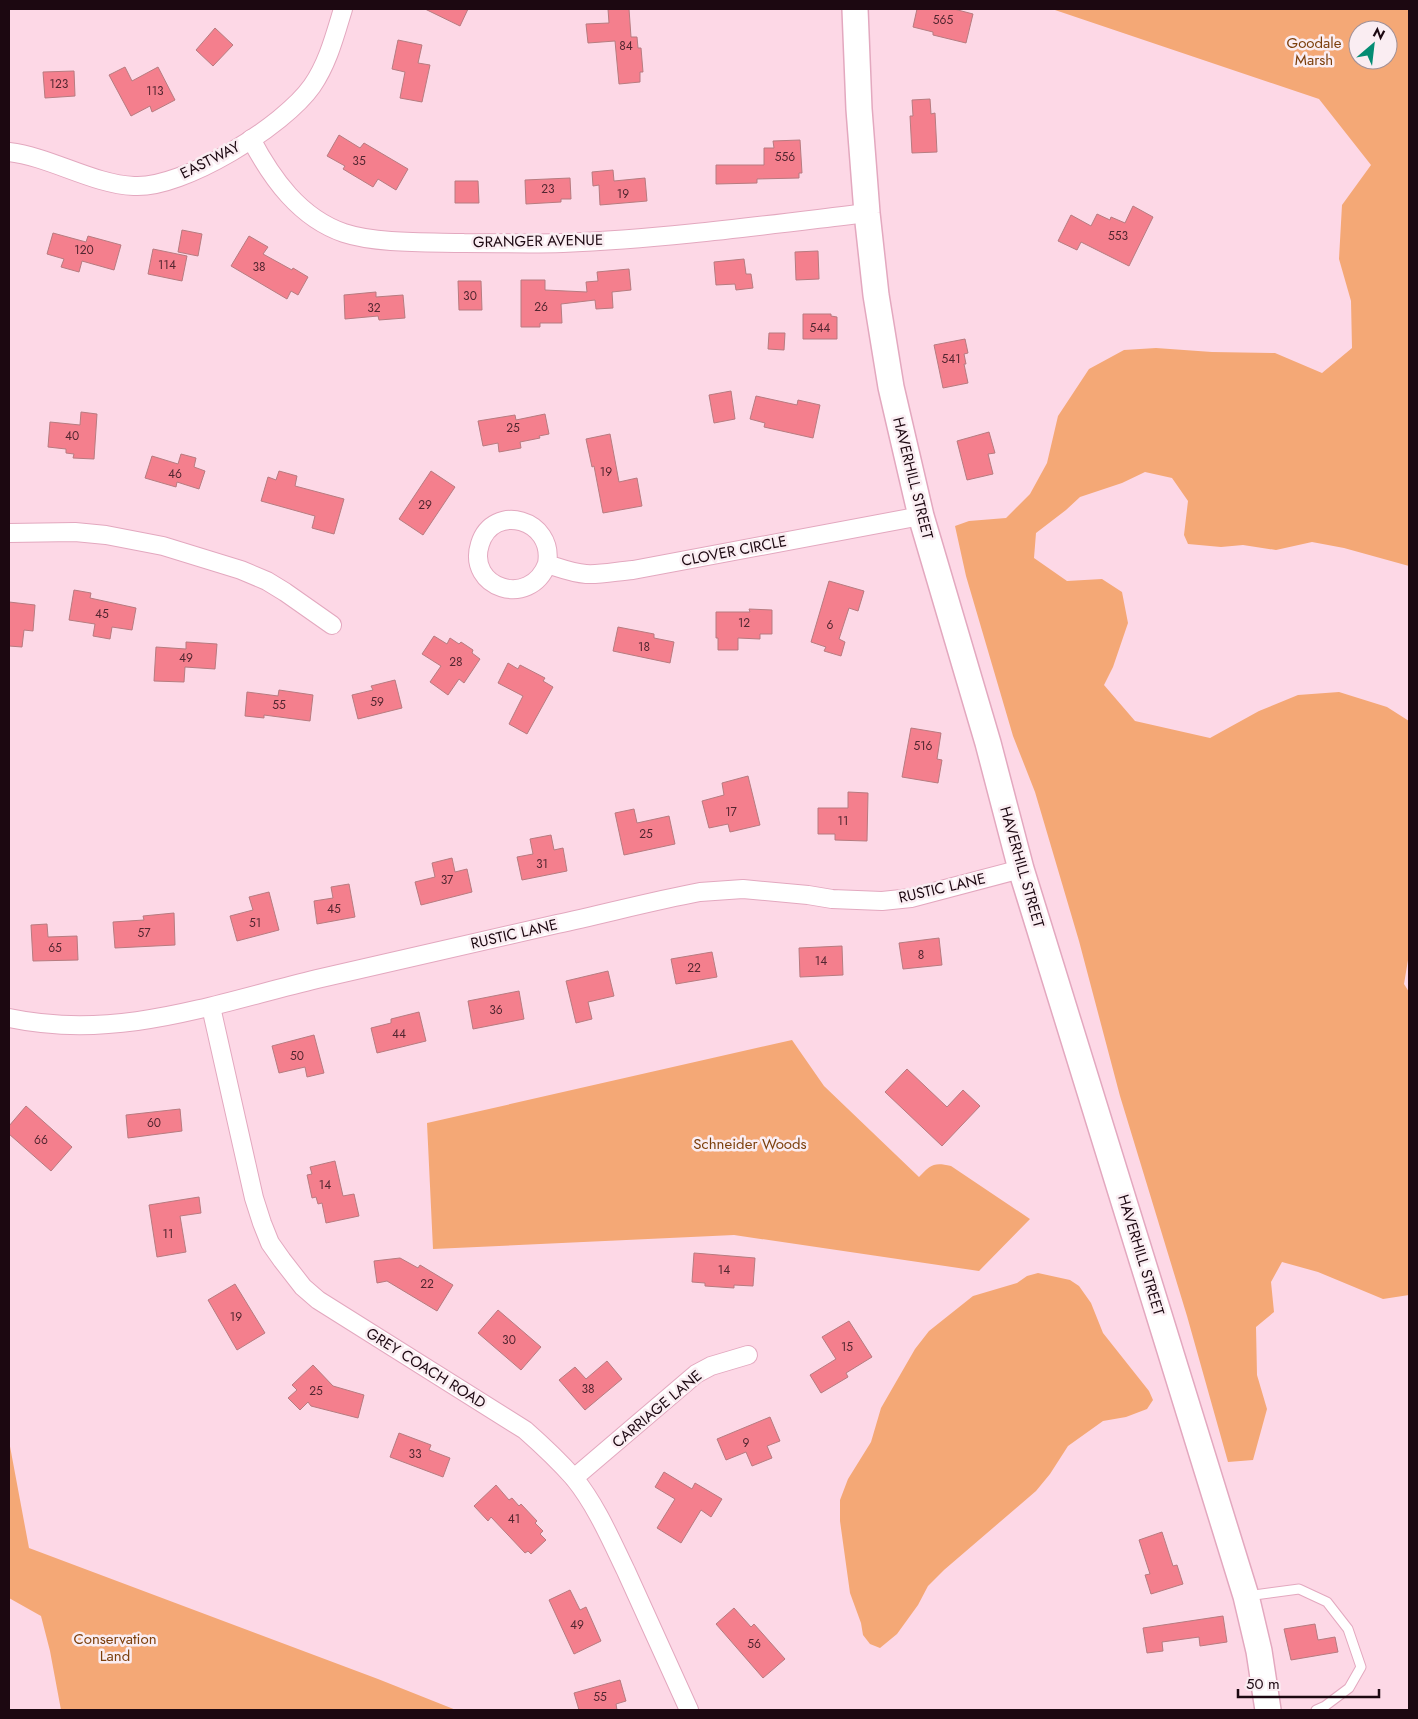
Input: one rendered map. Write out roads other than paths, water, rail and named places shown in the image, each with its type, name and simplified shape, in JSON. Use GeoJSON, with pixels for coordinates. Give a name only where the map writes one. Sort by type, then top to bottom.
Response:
{"type":"FeatureCollection","features":[{"type":"Feature","properties":{"kind":"street","name":"EASTWAY"},"geometry":{"type":"LineString","coordinates":[[9,152],[56,164],[93,177],[131,186],[162,184],[207,164],[251,139],[298,104],[311,87],[326,61],[343,9]]}},
{"type":"Feature","properties":{"kind":"street","name":"HAVERHILL STREET"},"geometry":{"type":"LineString","coordinates":[[855,9],[858,109],[876,295],[886,358],[921,516],[988,743],[1021,869],[1246,1596],[1259,1651],[1268,1710]]}},
{"type":"Feature","properties":{"kind":"street","name":"GRANGER AVENUE"},"geometry":{"type":"LineString","coordinates":[[251,139],[264,165],[275,180],[300,207],[315,218],[345,234],[393,241],[504,243],[613,240],[665,236],[867,213]]}},
{"type":"Feature","properties":{"kind":"street","name":"CLOVER CIRCLE"},"geometry":{"type":"LineString","coordinates":[[547,564],[586,574],[633,570],[921,516]]}},
{"type":"Feature","properties":{"kind":"street"},"geometry":{"type":"LineString","coordinates":[[9,533],[75,532],[139,540],[171,548],[241,570],[267,581],[332,625]]}},
{"type":"Feature","properties":{"kind":"street","name":"RUSTIC LANE"},"geometry":{"type":"LineString","coordinates":[[9,1018],[50,1023],[113,1025],[159,1018],[412,957],[700,892],[743,889],[832,899],[882,901],[911,898],[1021,869]]}},
{"type":"Feature","properties":{"kind":"street","name":"GREY COACH ROAD"},"geometry":{"type":"LineString","coordinates":[[211,1007],[254,1198],[270,1243],[292,1275],[310,1294],[525,1430],[553,1455],[574,1478],[592,1504],[613,1545],[659,1641],[689,1710]]}},
{"type":"Feature","properties":{"kind":"street","name":"CARRIAGE LANE"},"geometry":{"type":"LineString","coordinates":[[574,1478],[696,1374],[711,1366],[748,1355]]}},
{"type":"Feature","properties":{"kind":"lane"},"geometry":{"type":"LineString","coordinates":[[1246,1596],[1299,1589],[1327,1602],[1348,1629],[1361,1667],[1349,1688],[1325,1706],[1316,1710]]}},
{"type":"Feature","properties":{"kind":"park label","name":"Goodale Marsh"},"geometry":{"type":"Point","coordinates":[1314,52]}},
{"type":"Feature","properties":{"kind":"park label","name":"Schneider Woods"},"geometry":{"type":"Point","coordinates":[750,1144]}},
{"type":"Feature","properties":{"kind":"park label","name":"Conservation Land"},"geometry":{"type":"Point","coordinates":[115,1648]}}]}
